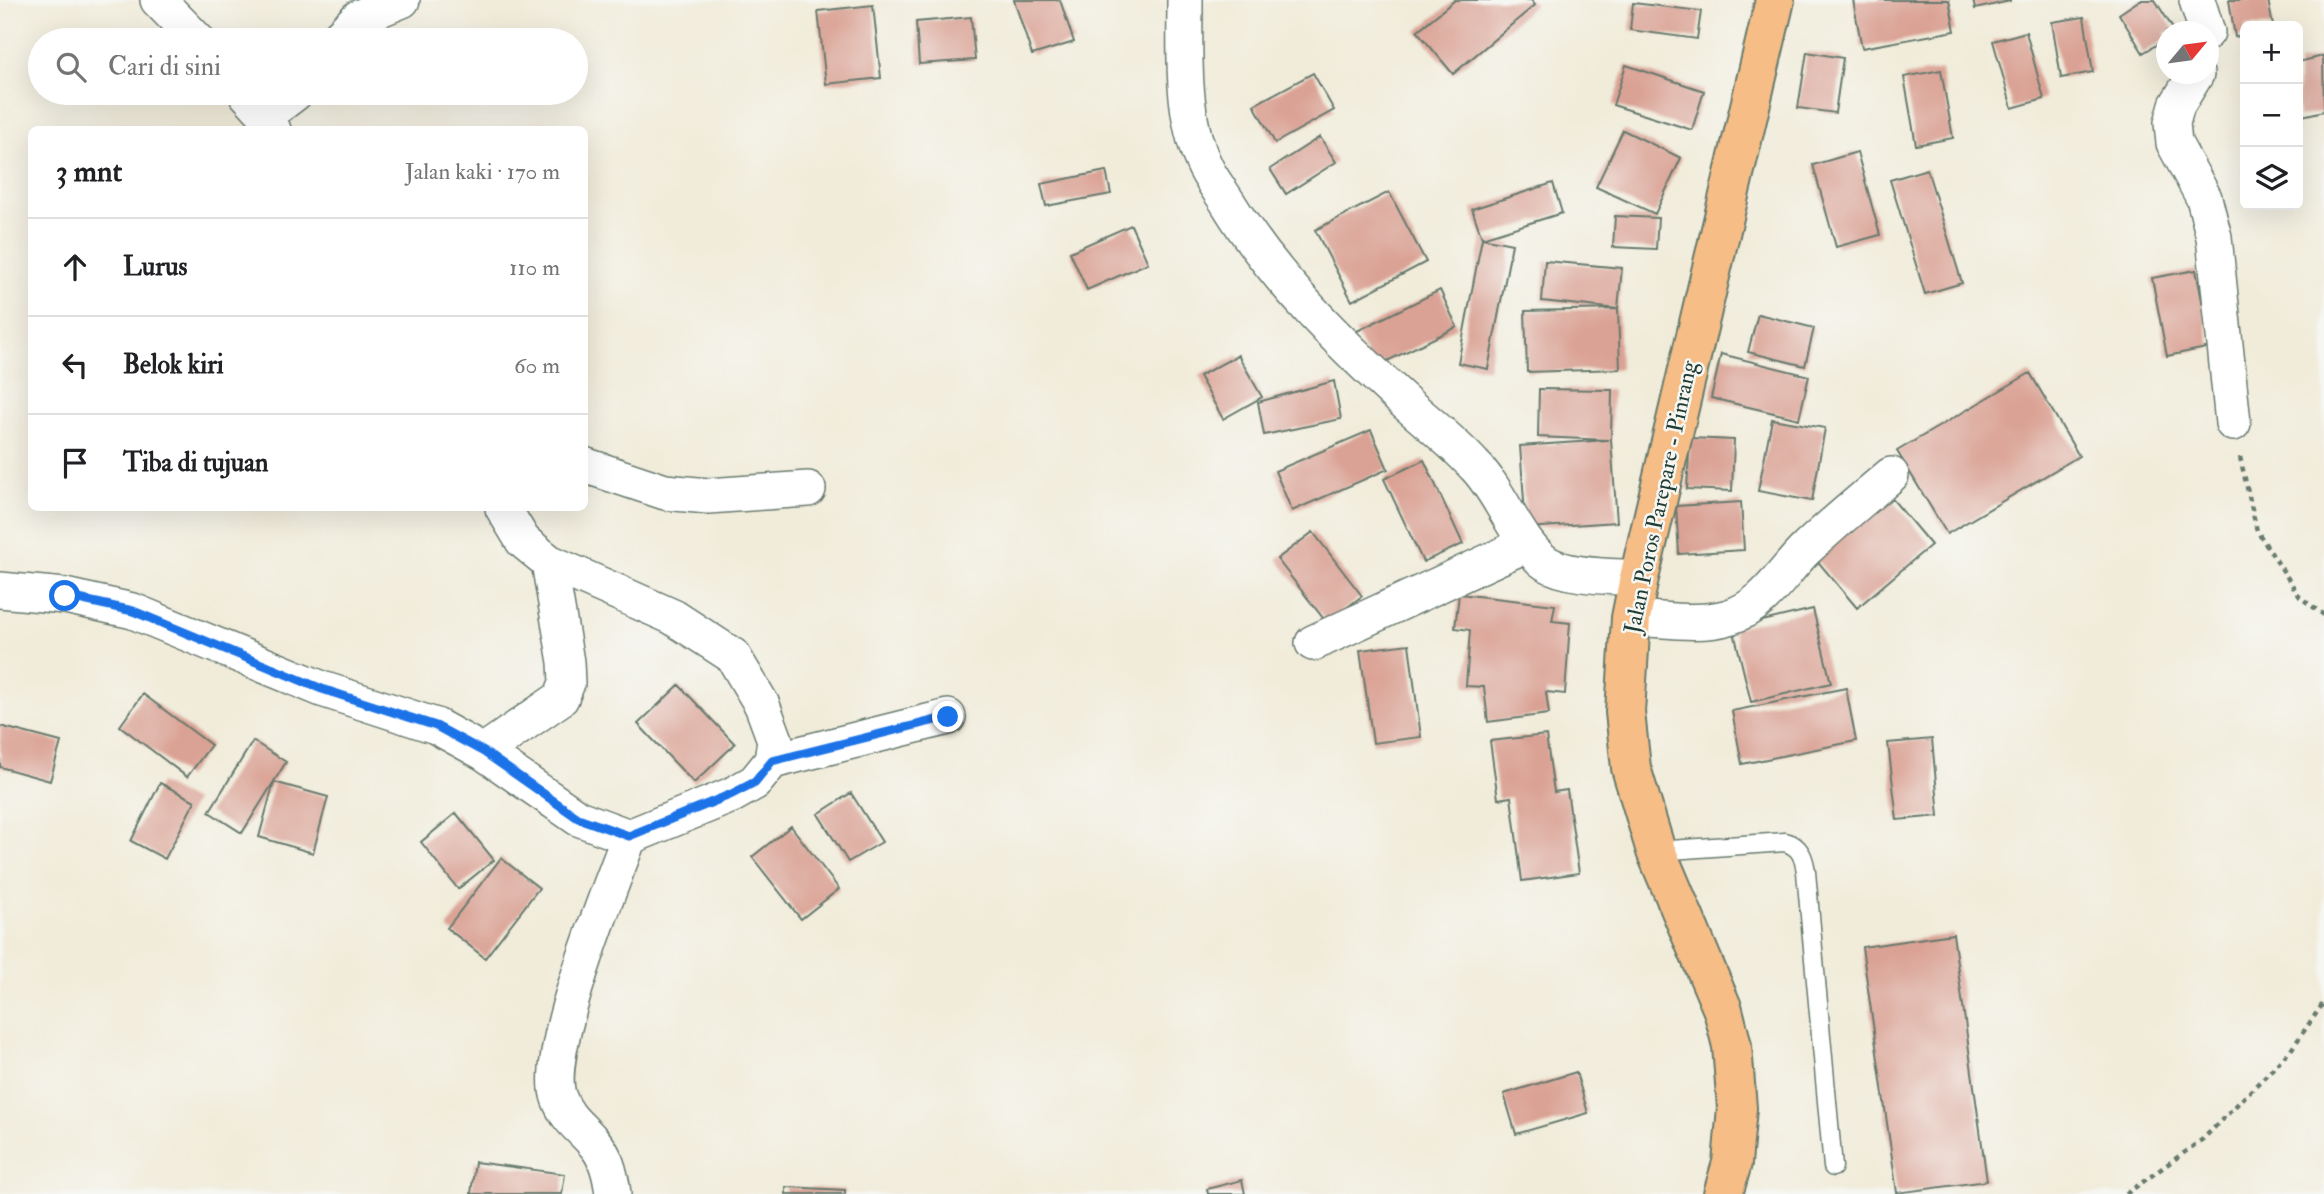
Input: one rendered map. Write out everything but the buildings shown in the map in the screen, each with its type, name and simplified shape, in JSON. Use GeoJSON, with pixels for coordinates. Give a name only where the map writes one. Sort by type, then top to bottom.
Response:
{"type":"FeatureCollection","features":[{"type":"Feature","properties":{"kind":"highway","name":"Jalan Poros Parepare - Pinrang"},"geometry":{"type":"LineString","coordinates":[[1723,1194],[1732,1163],[1737,1108],[1732,1046],[1723,1010],[1656,851],[1631,768],[1625,712],[1632,618],[1639,578],[1775,0]]}},
{"type":"Feature","properties":{"kind":"street"},"geometry":{"type":"LineString","coordinates":[[158,0],[185,28]]}},
{"type":"Feature","properties":{"kind":"street"},"geometry":{"type":"LineString","coordinates":[[348,28],[358,18],[402,0]]}},
{"type":"Feature","properties":{"kind":"street"},"geometry":{"type":"LineString","coordinates":[[1185,0],[1185,51],[1190,117],[1203,162],[1247,234],[1311,313],[1476,467],[1539,558],[1563,571],[1639,578]]}},
{"type":"Feature","properties":{"kind":"street"},"geometry":{"type":"LineString","coordinates":[[2197,0],[2204,21]]}},
{"type":"Feature","properties":{"kind":"street"},"geometry":{"type":"LineString","coordinates":[[2190,84],[2177,105],[2172,123],[2174,143],[2204,198],[2214,237],[2233,423]]}},
{"type":"Feature","properties":{"kind":"street"},"geometry":{"type":"LineString","coordinates":[[588,466],[665,492],[708,496],[808,489]]}},
{"type":"Feature","properties":{"kind":"street"},"geometry":{"type":"LineString","coordinates":[[1632,618],[1709,621],[1749,609],[1767,595],[1820,536],[1891,475]]}},
{"type":"Feature","properties":{"kind":"street"},"geometry":{"type":"LineString","coordinates":[[0,590],[65,596],[133,611],[322,689],[436,726],[484,752],[578,818],[629,836],[755,782],[772,761],[775,740],[747,676],[733,656],[673,617],[549,562],[523,541],[505,511]]}},
{"type":"Feature","properties":{"kind":"street"},"geometry":{"type":"LineString","coordinates":[[1313,643],[1527,544]]}},
{"type":"Feature","properties":{"kind":"street"},"geometry":{"type":"LineString","coordinates":[[484,752],[561,698],[567,683],[549,562]]}},
{"type":"Feature","properties":{"kind":"street"},"geometry":{"type":"LineString","coordinates":[[772,761],[948,717]]}},
{"type":"Feature","properties":{"kind":"street"},"geometry":{"type":"LineString","coordinates":[[613,1194],[607,1164],[596,1145],[578,1129],[558,1097],[557,1071],[573,994],[629,836]]}},
{"type":"Feature","properties":{"kind":"lane"},"geometry":{"type":"LineString","coordinates":[[1656,851],[1784,842],[1793,844],[1800,851],[1806,872],[1833,1167]]}},
{"type":"Feature","properties":{"kind":"path"},"geometry":{"type":"LineString","coordinates":[[2233,423],[2257,531],[2300,597],[2324,615]]}},
{"type":"Feature","properties":{"kind":"path"},"geometry":{"type":"LineString","coordinates":[[2126,1194],[2203,1139],[2291,1050],[2324,1002]]}},
{"type":"Feature","properties":{"kind":"route"},"geometry":{"type":"LineString","coordinates":[[65,596],[133,611],[322,689],[436,726],[484,752],[578,818],[629,836],[755,782],[772,761],[948,717]]}}]}
